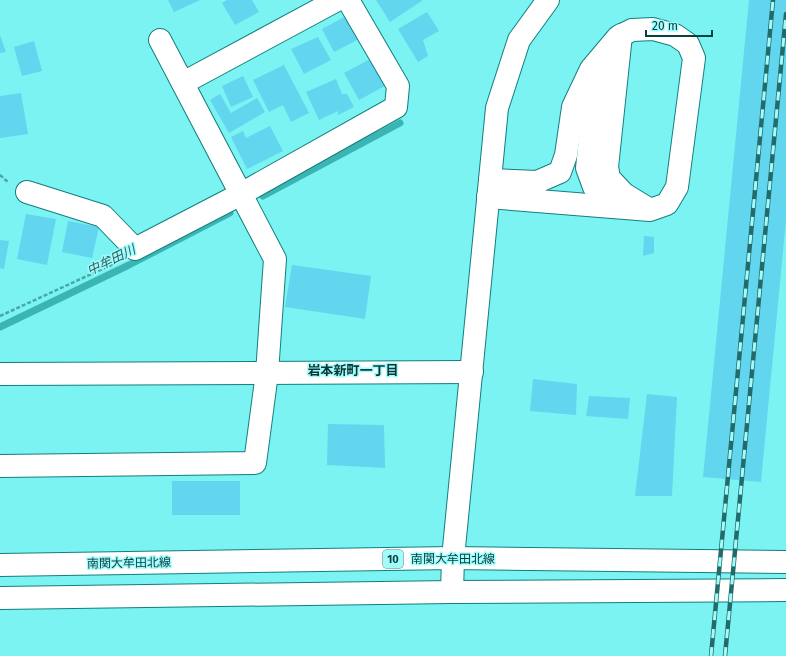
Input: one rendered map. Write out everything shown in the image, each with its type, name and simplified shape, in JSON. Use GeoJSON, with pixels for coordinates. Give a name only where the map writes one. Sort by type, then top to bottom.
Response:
{"type":"FeatureCollection","features":[{"type":"Feature","properties":{"kind":"street"},"geometry":{"type":"LineString","coordinates":[[183,83],[336,0]]}},
{"type":"Feature","properties":{"kind":"street"},"geometry":{"type":"LineString","coordinates":[[27,192],[103,216],[135,249],[241,194],[396,107],[398,86],[348,0]]}},
{"type":"Feature","properties":{"kind":"street"},"geometry":{"type":"LineString","coordinates":[[452,592],[453,558],[497,108],[519,40],[548,0]]}},
{"type":"Feature","properties":{"kind":"street"},"geometry":{"type":"LineString","coordinates":[[653,29],[675,35],[688,44],[694,58],[677,187],[667,204],[650,210],[489,188],[537,182],[560,172],[566,155],[573,107],[591,69],[618,37],[632,30],[653,29]]}},
{"type":"Feature","properties":{"kind":"street"},"geometry":{"type":"LineString","coordinates":[[621,35],[607,167],[608,178],[624,194],[650,210]]}},
{"type":"Feature","properties":{"kind":"street"},"geometry":{"type":"LineString","coordinates":[[0,466],[255,463],[267,373],[275,259],[160,40]]}},
{"type":"Feature","properties":{"kind":"street"},"geometry":{"type":"LineString","coordinates":[[598,61],[587,168],[594,187],[612,206]]}},
{"type":"Feature","properties":{"kind":"street"},"geometry":{"type":"LineString","coordinates":[[0,374],[472,372]]}},
{"type":"Feature","properties":{"kind":"street","name":"南関大牟田北線"},"geometry":{"type":"LineString","coordinates":[[0,566],[453,558],[786,562]]}},
{"type":"Feature","properties":{"kind":"street"},"geometry":{"type":"LineString","coordinates":[[0,598],[452,592],[786,590]]}},
{"type":"Feature","properties":{"kind":"path"},"geometry":{"type":"LineString","coordinates":[[0,316],[111,265],[135,249]]}},
{"type":"Feature","properties":{"kind":"building"},"geometry":{"type":"Polygon","coordinates":[[[168,0],[200,0],[174,12],[168,0]]]}},
{"type":"Feature","properties":{"kind":"building"},"geometry":{"type":"Polygon","coordinates":[[[227,0],[252,0],[259,12],[235,25],[222,3],[227,0]]]}},
{"type":"Feature","properties":{"kind":"building"},"geometry":{"type":"Polygon","coordinates":[[[376,0],[423,0],[390,22],[376,0]]]}},
{"type":"Feature","properties":{"kind":"building"},"geometry":{"type":"Polygon","coordinates":[[[749,0],[786,0],[786,220],[761,482],[703,477],[749,0]]]}},
{"type":"Feature","properties":{"kind":"building"},"geometry":{"type":"Polygon","coordinates":[[[427,12],[439,31],[423,40],[428,56],[418,62],[398,29],[427,12]]]}},
{"type":"Feature","properties":{"kind":"building"},"geometry":{"type":"Polygon","coordinates":[[[346,16],[359,39],[334,52],[322,29],[346,16]]]}},
{"type":"Feature","properties":{"kind":"building"},"geometry":{"type":"Polygon","coordinates":[[[0,35],[6,52],[0,53],[0,35]]]}},
{"type":"Feature","properties":{"kind":"building"},"geometry":{"type":"Polygon","coordinates":[[[318,37],[331,60],[304,74],[291,49],[318,37]]]}},
{"type":"Feature","properties":{"kind":"building"},"geometry":{"type":"Polygon","coordinates":[[[34,41],[42,71],[22,76],[14,47],[34,41]]]}},
{"type":"Feature","properties":{"kind":"building"},"geometry":{"type":"Polygon","coordinates":[[[376,56],[392,82],[359,100],[344,73],[376,56]]]}},
{"type":"Feature","properties":{"kind":"building"},"geometry":{"type":"Polygon","coordinates":[[[284,65],[309,113],[291,122],[283,105],[269,112],[253,80],[284,65]]]}},
{"type":"Feature","properties":{"kind":"building"},"geometry":{"type":"Polygon","coordinates":[[[243,76],[253,97],[231,107],[222,86],[243,76]]]}},
{"type":"Feature","properties":{"kind":"building"},"geometry":{"type":"Polygon","coordinates":[[[336,79],[342,94],[347,94],[354,107],[338,115],[338,111],[319,120],[306,92],[336,79]]]}},
{"type":"Feature","properties":{"kind":"building"},"geometry":{"type":"Polygon","coordinates":[[[21,93],[28,134],[0,138],[0,96],[21,93]]]}},
{"type":"Feature","properties":{"kind":"building"},"geometry":{"type":"Polygon","coordinates":[[[220,94],[231,113],[257,98],[265,112],[229,133],[210,100],[220,94]]]}},
{"type":"Feature","properties":{"kind":"building"},"geometry":{"type":"Polygon","coordinates":[[[270,126],[283,151],[247,169],[231,137],[243,131],[246,138],[270,126]]]}},
{"type":"Feature","properties":{"kind":"building"},"geometry":{"type":"Polygon","coordinates":[[[26,214],[56,219],[47,265],[17,259],[26,214]]]}},
{"type":"Feature","properties":{"kind":"building"},"geometry":{"type":"Polygon","coordinates":[[[68,221],[99,227],[92,258],[62,252],[68,221]]]}},
{"type":"Feature","properties":{"kind":"building"},"geometry":{"type":"Polygon","coordinates":[[[644,236],[654,237],[654,253],[643,256],[644,236]]]}},
{"type":"Feature","properties":{"kind":"building"},"geometry":{"type":"Polygon","coordinates":[[[0,240],[9,241],[4,269],[0,268],[0,240]]]}},
{"type":"Feature","properties":{"kind":"building"},"geometry":{"type":"Polygon","coordinates":[[[292,265],[371,276],[365,319],[285,307],[292,265]]]}},
{"type":"Feature","properties":{"kind":"building"},"geometry":{"type":"Polygon","coordinates":[[[533,379],[577,384],[576,415],[530,411],[533,379]]]}},
{"type":"Feature","properties":{"kind":"building"},"geometry":{"type":"Polygon","coordinates":[[[647,394],[677,397],[672,496],[635,496],[647,394]]]}},
{"type":"Feature","properties":{"kind":"building"},"geometry":{"type":"Polygon","coordinates":[[[589,396],[630,398],[628,419],[586,416],[589,396]]]}},
{"type":"Feature","properties":{"kind":"building"},"geometry":{"type":"Polygon","coordinates":[[[328,424],[384,425],[385,468],[327,465],[328,424]]]}},
{"type":"Feature","properties":{"kind":"building"},"geometry":{"type":"Polygon","coordinates":[[[172,481],[240,481],[240,515],[172,515],[172,481]]]}},
{"type":"Feature","properties":{"kind":"waterway","name":"中牟田川"},"geometry":{"type":"LineString","coordinates":[[263,196],[400,123]]}},
{"type":"Feature","properties":{"kind":"waterway","name":"中牟田川"},"geometry":{"type":"LineString","coordinates":[[0,327],[129,265],[230,213]]}},
{"type":"Feature","properties":{"kind":"railway"},"geometry":{"type":"LineString","coordinates":[[711,656],[773,0]]}},
{"type":"Feature","properties":{"kind":"railway"},"geometry":{"type":"LineString","coordinates":[[725,656],[786,14]]}},
{"type":"Feature","properties":{"kind":"district","name":"岩本新町一丁目"},"geometry":{"type":"Point","coordinates":[353,370]}}]}
